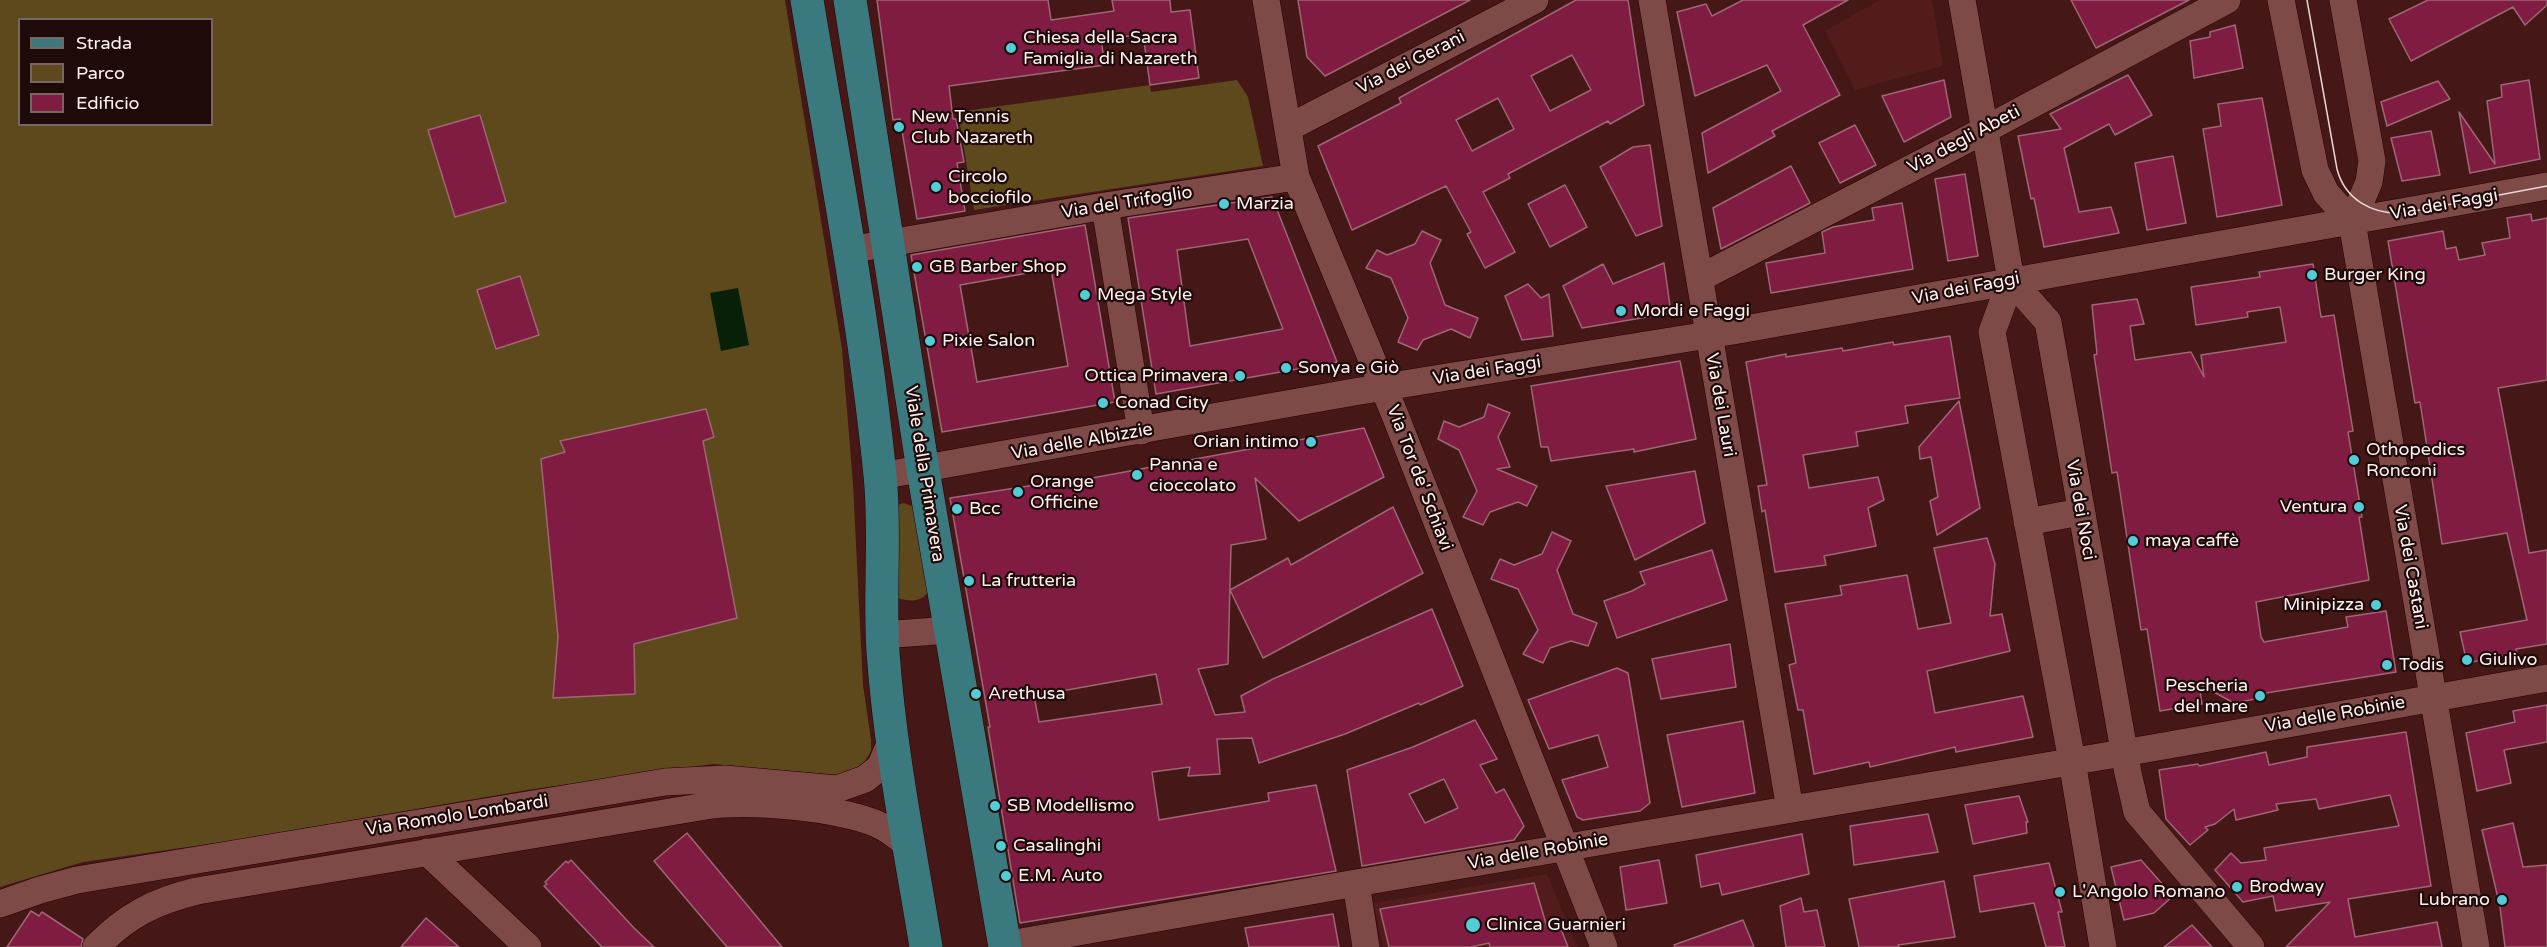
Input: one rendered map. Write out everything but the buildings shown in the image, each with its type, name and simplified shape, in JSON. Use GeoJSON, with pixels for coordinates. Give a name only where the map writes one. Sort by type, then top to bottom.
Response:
{"type":"FeatureCollection","features":[{"type":"Feature","properties":{"kind":"main road"},"geometry":{"type":"LineString","coordinates":[[807,0],[849,250],[880,476],[882,635],[908,845],[926,947]]}},
{"type":"Feature","properties":{"kind":"main road","name":"Viale della Primavera"},"geometry":{"type":"LineString","coordinates":[[850,0],[923,470],[1005,946]]}},
{"type":"Feature","properties":{"kind":"street","name":"Via Tor de' Schiavi"},"geometry":{"type":"LineString","coordinates":[[1266,0],[1296,177],[1384,387],[1604,947]]}},
{"type":"Feature","properties":{"kind":"street","name":"Via dei Gerani"},"geometry":{"type":"LineString","coordinates":[[1288,128],[1535,0]]}},
{"type":"Feature","properties":{"kind":"street","name":"Via dei Lauri"},"geometry":{"type":"LineString","coordinates":[[1652,0],[1790,810]]}},
{"type":"Feature","properties":{"kind":"street"},"geometry":{"type":"LineString","coordinates":[[1962,0],[2011,280],[1992,332],[2072,761],[2103,947]]}},
{"type":"Feature","properties":{"kind":"street","name":"Via degli Abeti"},"geometry":{"type":"LineString","coordinates":[[1700,278],[2227,0]]}},
{"type":"Feature","properties":{"kind":"street"},"geometry":{"type":"LineString","coordinates":[[2281,0],[2315,170],[2326,193],[2352,222],[2368,182],[2372,161],[2343,0]]}},
{"type":"Feature","properties":{"kind":"street","name":"Via del Trifoglio"},"geometry":{"type":"LineString","coordinates":[[849,250],[1104,206],[1296,177]]}},
{"type":"Feature","properties":{"kind":"street","name":"Via dei Faggi"},"geometry":{"type":"LineString","coordinates":[[1384,387],[1708,334],[2547,186]]}},
{"type":"Feature","properties":{"kind":"street"},"geometry":{"type":"LineString","coordinates":[[1104,206],[1141,431]]}},
{"type":"Feature","properties":{"kind":"street","name":"Via dei Castani"},"geometry":{"type":"LineString","coordinates":[[2352,222],[2476,947]]}},
{"type":"Feature","properties":{"kind":"street","name":"Via dei Noci"},"geometry":{"type":"LineString","coordinates":[[2011,280],[2048,322],[2080,512],[2137,812],[2251,947]]}},
{"type":"Feature","properties":{"kind":"street","name":"Via delle Albizzie"},"geometry":{"type":"LineString","coordinates":[[880,476],[1384,387]]}},
{"type":"Feature","properties":{"kind":"street"},"geometry":{"type":"LineString","coordinates":[[2027,522],[2080,512]]}},
{"type":"Feature","properties":{"kind":"street"},"geometry":{"type":"LineString","coordinates":[[882,635],[950,630]]}},
{"type":"Feature","properties":{"kind":"street","name":"Via delle Robinie"},"geometry":{"type":"LineString","coordinates":[[1005,946],[1356,883],[2124,753],[2547,678]]}},
{"type":"Feature","properties":{"kind":"street","name":"Via Romolo Lombardi"},"geometry":{"type":"LineString","coordinates":[[0,904],[77,880],[665,782],[725,779],[837,789],[865,779],[880,767],[893,737]]}},
{"type":"Feature","properties":{"kind":"street","name":"Via Romolo Lombardi"},"geometry":{"type":"LineString","coordinates":[[96,947],[115,936],[151,905],[181,895],[712,805],[735,803],[790,807],[850,816],[884,827],[908,845]]}},
{"type":"Feature","properties":{"kind":"street"},"geometry":{"type":"LineString","coordinates":[[427,852],[528,947]]}},
{"type":"Feature","properties":{"kind":"street"},"geometry":{"type":"LineString","coordinates":[[1356,883],[1366,947]]}},
{"type":"Feature","properties":{"kind":"shaded area"},"geometry":{"type":"Polygon","coordinates":[[[1880,0],[1932,0],[1943,66],[1855,90],[1825,31],[1880,0]]]}},
{"type":"Feature","properties":{"kind":"shaded area"},"geometry":{"type":"Polygon","coordinates":[[[738,288],[749,345],[721,351],[710,293],[738,288]]]}},
{"type":"Feature","properties":{"kind":"shaded area","name":"Clinica Guarnieri"},"geometry":{"type":"Polygon","coordinates":[[[1547,874],[1577,947],[1383,947],[1374,903],[1547,874]]]}},
{"type":"Feature","properties":{"kind":"green space"},"geometry":{"type":"Polygon","coordinates":[[[0,0],[785,0],[842,349],[853,484],[863,685],[871,740],[871,751],[862,766],[837,775],[713,764],[527,790],[230,841],[83,862],[0,887],[0,0]]]}},
{"type":"Feature","properties":{"kind":"green space"},"geometry":{"type":"Polygon","coordinates":[[[1237,80],[1248,97],[1263,166],[974,210],[958,112],[1150,85],[1151,92],[1237,80]]]}},
{"type":"Feature","properties":{"kind":"green space"},"geometry":{"type":"Polygon","coordinates":[[[904,503],[914,507],[928,592],[922,598],[914,600],[898,598],[896,594],[894,506],[904,503]]]}},
{"type":"Feature","properties":{"kind":"tram line"},"geometry":{"type":"LineString","coordinates":[[2307,0],[2337,169],[2346,189],[2354,197],[2371,208],[2404,213],[2547,186]]}},
{"type":"Feature","properties":{"kind":"place","name":"Chiesa della Sacra Famiglia di Nazareth"},"geometry":{"type":"Point","coordinates":[1011,48]}},
{"type":"Feature","properties":{"kind":"place","name":"New Tennis Club Nazareth"},"geometry":{"type":"Point","coordinates":[899,127]}},
{"type":"Feature","properties":{"kind":"place","name":"Circolo bocciofilo"},"geometry":{"type":"Point","coordinates":[936,187]}},
{"type":"Feature","properties":{"kind":"place","name":"Marzia"},"geometry":{"type":"Point","coordinates":[1224,204]}},
{"type":"Feature","properties":{"kind":"place","name":"GB Barber Shop"},"geometry":{"type":"Point","coordinates":[917,267]}},
{"type":"Feature","properties":{"kind":"place","name":"Burger King"},"geometry":{"type":"Point","coordinates":[2312,275]}},
{"type":"Feature","properties":{"kind":"place","name":"Mega Style"},"geometry":{"type":"Point","coordinates":[1085,295]}},
{"type":"Feature","properties":{"kind":"place","name":"Mordi e Faggi"},"geometry":{"type":"Point","coordinates":[1621,311]}},
{"type":"Feature","properties":{"kind":"place","name":"Pixie Salon"},"geometry":{"type":"Point","coordinates":[930,341]}},
{"type":"Feature","properties":{"kind":"place","name":"Sonya e Giò"},"geometry":{"type":"Point","coordinates":[1286,368]}},
{"type":"Feature","properties":{"kind":"place","name":"Ottica Primavera"},"geometry":{"type":"Point","coordinates":[1240,376]}},
{"type":"Feature","properties":{"kind":"place","name":"Conad City"},"geometry":{"type":"Point","coordinates":[1103,403]}},
{"type":"Feature","properties":{"kind":"place","name":"Orian intimo"},"geometry":{"type":"Point","coordinates":[1311,442]}},
{"type":"Feature","properties":{"kind":"place","name":"Othopedics Ronconi"},"geometry":{"type":"Point","coordinates":[2354,460]}},
{"type":"Feature","properties":{"kind":"place","name":"Panna e cioccolato"},"geometry":{"type":"Point","coordinates":[1137,475]}},
{"type":"Feature","properties":{"kind":"place","name":"Orange Officine"},"geometry":{"type":"Point","coordinates":[1018,492]}},
{"type":"Feature","properties":{"kind":"place","name":"Ventura"},"geometry":{"type":"Point","coordinates":[2359,507]}},
{"type":"Feature","properties":{"kind":"place","name":"Bcc"},"geometry":{"type":"Point","coordinates":[957,509]}},
{"type":"Feature","properties":{"kind":"place","name":"maya caffè"},"geometry":{"type":"Point","coordinates":[2133,541]}},
{"type":"Feature","properties":{"kind":"place","name":"La frutteria"},"geometry":{"type":"Point","coordinates":[969,581]}},
{"type":"Feature","properties":{"kind":"place","name":"Minipizza"},"geometry":{"type":"Point","coordinates":[2376,605]}},
{"type":"Feature","properties":{"kind":"place","name":"Giulivo"},"geometry":{"type":"Point","coordinates":[2467,660]}},
{"type":"Feature","properties":{"kind":"place","name":"Todis"},"geometry":{"type":"Point","coordinates":[2387,665]}},
{"type":"Feature","properties":{"kind":"place","name":"Arethusa"},"geometry":{"type":"Point","coordinates":[976,694]}},
{"type":"Feature","properties":{"kind":"place","name":"Pescheria del mare"},"geometry":{"type":"Point","coordinates":[2260,696]}},
{"type":"Feature","properties":{"kind":"place","name":"SB Modellismo"},"geometry":{"type":"Point","coordinates":[995,806]}},
{"type":"Feature","properties":{"kind":"place","name":"Casalinghi"},"geometry":{"type":"Point","coordinates":[1001,846]}},
{"type":"Feature","properties":{"kind":"place","name":"E.M. Auto"},"geometry":{"type":"Point","coordinates":[1006,876]}},
{"type":"Feature","properties":{"kind":"place","name":"Brodway"},"geometry":{"type":"Point","coordinates":[2237,887]}},
{"type":"Feature","properties":{"kind":"place","name":"L'Angolo Romano"},"geometry":{"type":"Point","coordinates":[2060,892]}},
{"type":"Feature","properties":{"kind":"place","name":"Lubrano"},"geometry":{"type":"Point","coordinates":[2502,900]}},
{"type":"Feature","properties":{"kind":"place","name":"Clinica Guarnieri"},"geometry":{"type":"Point","coordinates":[1473,925]}}]}
